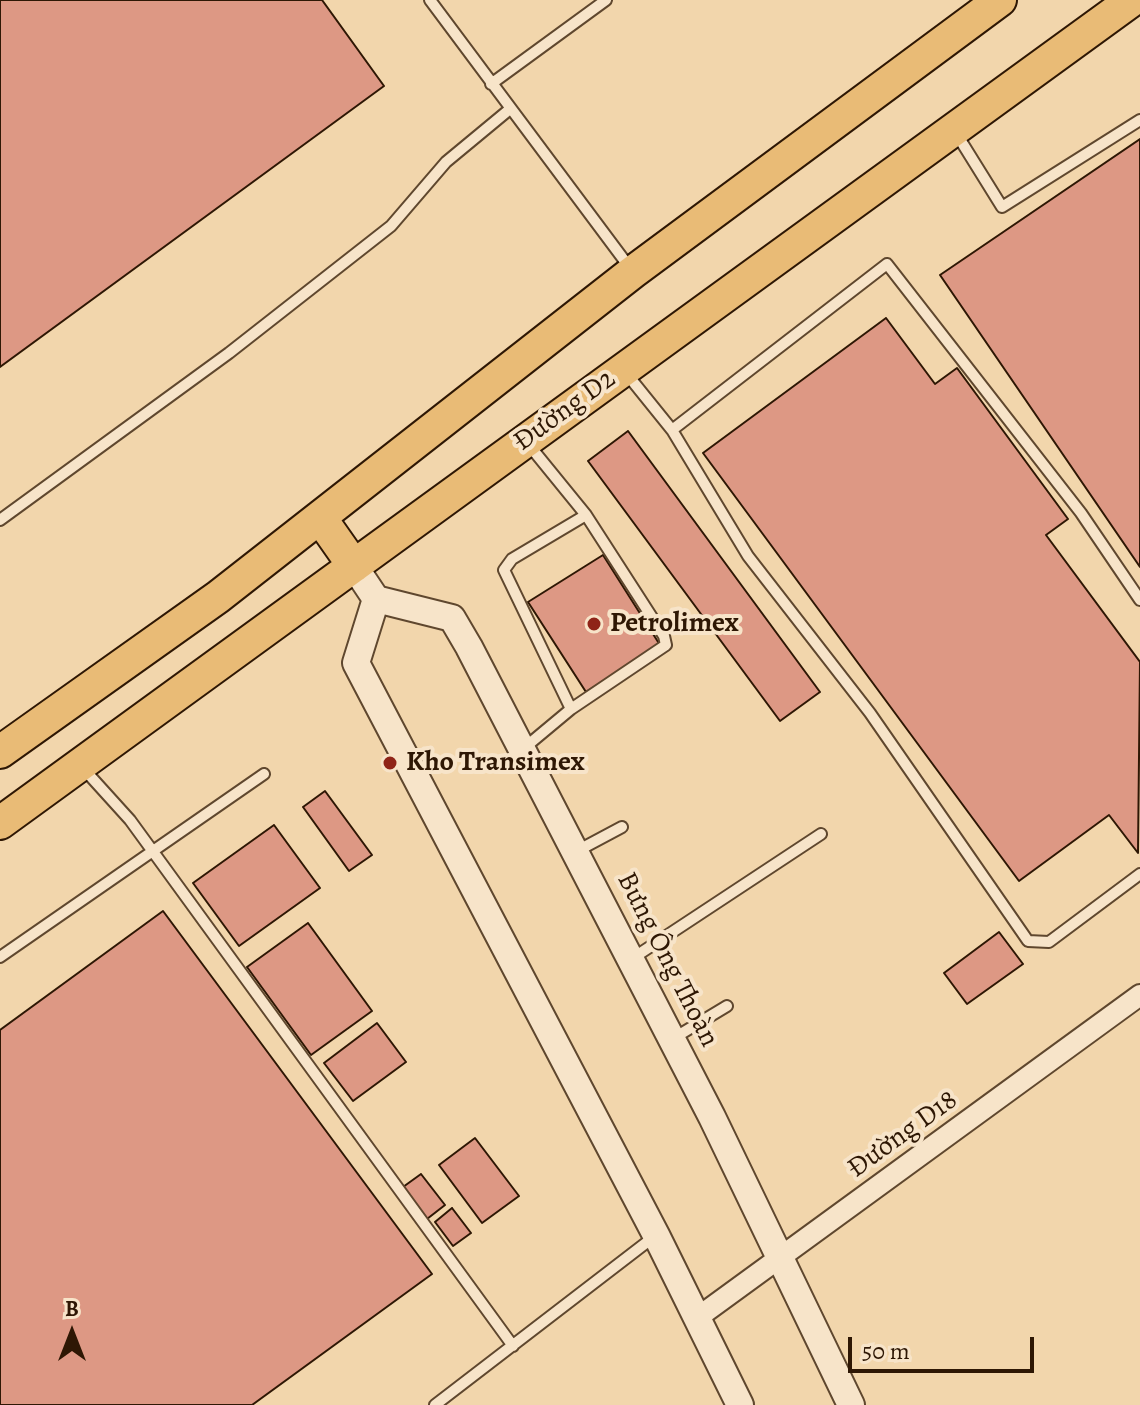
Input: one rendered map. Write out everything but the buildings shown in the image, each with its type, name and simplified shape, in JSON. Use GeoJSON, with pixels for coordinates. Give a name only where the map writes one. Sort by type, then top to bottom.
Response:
{"type":"FeatureCollection","features":[{"type":"Feature","properties":{"kind":"main road"},"geometry":{"type":"LineString","coordinates":[[724,206],[737,175],[975,0]]}},
{"type":"Feature","properties":{"kind":"main road"},"geometry":{"type":"LineString","coordinates":[[0,752],[218,597],[321,519],[472,399],[478,374],[552,317],[585,310],[1000,0]]}},
{"type":"Feature","properties":{"kind":"main road","name":"Đường D2"},"geometry":{"type":"LineString","coordinates":[[0,823],[227,654],[354,566],[1132,0]]}},
{"type":"Feature","properties":{"kind":"main road"},"geometry":{"type":"LineString","coordinates":[[321,519],[354,566]]}},
{"type":"Feature","properties":{"kind":"main road"},"geometry":{"type":"LineString","coordinates":[[0,730],[171,610],[218,597]]}},
{"type":"Feature","properties":{"kind":"street"},"geometry":{"type":"LineString","coordinates":[[354,566],[376,599],[356,663],[656,1235],[740,1405]]}},
{"type":"Feature","properties":{"kind":"street","name":"Bưng Ông Thoàn"},"geometry":{"type":"LineString","coordinates":[[376,599],[452,618],[672,1039],[851,1405]]}},
{"type":"Feature","properties":{"kind":"street","name":"Đường D18"},"geometry":{"type":"LineString","coordinates":[[697,1318],[1140,995]]}},
{"type":"Feature","properties":{"kind":"lane"},"geometry":{"type":"LineString","coordinates":[[430,0],[633,272]]}},
{"type":"Feature","properties":{"kind":"lane"},"geometry":{"type":"LineString","coordinates":[[491,84],[606,0]]}},
{"type":"Feature","properties":{"kind":"lane"},"geometry":{"type":"LineString","coordinates":[[0,520],[229,353],[391,226],[446,162],[510,109]]}},
{"type":"Feature","properties":{"kind":"lane"},"geometry":{"type":"LineString","coordinates":[[953,128],[1002,207],[1140,120]]}},
{"type":"Feature","properties":{"kind":"lane"},"geometry":{"type":"LineString","coordinates":[[672,430],[887,264],[1081,513],[1140,600]]}},
{"type":"Feature","properties":{"kind":"lane"},"geometry":{"type":"LineString","coordinates":[[622,369],[672,430],[748,556],[870,713],[1028,941],[1049,942],[1140,874]]}},
{"type":"Feature","properties":{"kind":"lane"},"geometry":{"type":"LineString","coordinates":[[522,749],[571,709],[666,645],[664,636],[586,515],[526,440]]}},
{"type":"Feature","properties":{"kind":"lane"},"geometry":{"type":"LineString","coordinates":[[571,709],[504,570],[512,559],[586,515]]}},
{"type":"Feature","properties":{"kind":"lane"},"geometry":{"type":"LineString","coordinates":[[80,765],[153,851],[513,1346]]}},
{"type":"Feature","properties":{"kind":"lane"},"geometry":{"type":"LineString","coordinates":[[0,957],[264,774]]}},
{"type":"Feature","properties":{"kind":"lane"},"geometry":{"type":"LineString","coordinates":[[575,852],[622,827]]}},
{"type":"Feature","properties":{"kind":"lane"},"geometry":{"type":"LineString","coordinates":[[631,959],[821,834]]}},
{"type":"Feature","properties":{"kind":"lane"},"geometry":{"type":"LineString","coordinates":[[672,1039],[727,1006]]}},
{"type":"Feature","properties":{"kind":"lane"},"geometry":{"type":"LineString","coordinates":[[435,1405],[656,1235]]}},
{"type":"Feature","properties":{"kind":"place","name":"Petrolimex"},"geometry":{"type":"Point","coordinates":[594,624]}},
{"type":"Feature","properties":{"kind":"place","name":"Kho Transimex"},"geometry":{"type":"Point","coordinates":[390,763]}}]}
